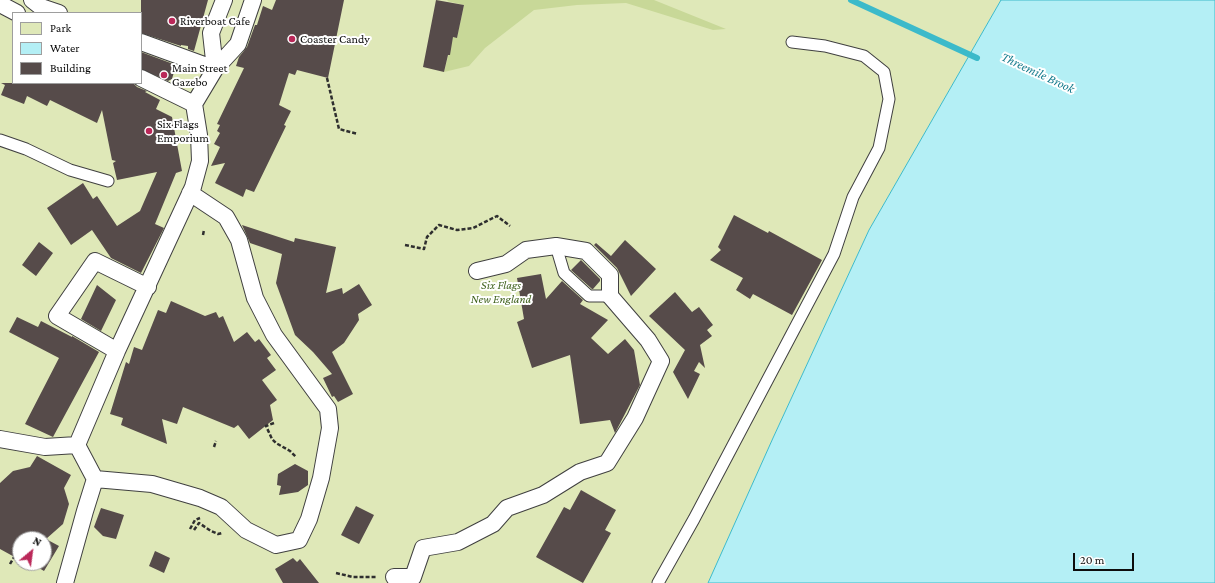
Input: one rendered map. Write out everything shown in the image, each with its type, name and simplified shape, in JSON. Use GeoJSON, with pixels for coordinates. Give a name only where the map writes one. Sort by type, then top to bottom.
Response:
{"type":"FeatureCollection","features":[{"type":"Feature","properties":{"kind":"street"},"geometry":{"type":"LineString","coordinates":[[32,0],[41,7],[56,12]]}},
{"type":"Feature","properties":{"kind":"street"},"geometry":{"type":"LineString","coordinates":[[215,69],[212,33],[224,0]]}},
{"type":"Feature","properties":{"kind":"street"},"geometry":{"type":"LineString","coordinates":[[77,445],[117,351],[148,287],[190,193],[200,161],[199,135],[194,104],[215,69],[238,44],[253,0]]}},
{"type":"Feature","properties":{"kind":"street"},"geometry":{"type":"LineString","coordinates":[[0,4],[15,12]]}},
{"type":"Feature","properties":{"kind":"street"},"geometry":{"type":"LineString","coordinates":[[142,42],[215,69]]}},
{"type":"Feature","properties":{"kind":"street"},"geometry":{"type":"LineString","coordinates":[[142,78],[194,104]]}},
{"type":"Feature","properties":{"kind":"street"},"geometry":{"type":"LineString","coordinates":[[96,479],[152,484],[200,498],[221,507],[246,530],[276,544],[298,540],[309,519],[321,478],[330,428],[328,409],[274,335],[255,298],[239,240],[226,217],[190,193]]}},
{"type":"Feature","properties":{"kind":"street"},"geometry":{"type":"LineString","coordinates":[[394,577],[412,577],[423,548],[458,542],[493,524],[507,508],[543,495],[580,472],[607,463],[636,418],[661,361],[648,340],[610,296],[610,274],[586,251],[556,246],[526,250],[506,264],[477,271]]}},
{"type":"Feature","properties":{"kind":"street"},"geometry":{"type":"LineString","coordinates":[[117,351],[57,316],[95,260],[148,287]]}},
{"type":"Feature","properties":{"kind":"street"},"geometry":{"type":"LineString","coordinates":[[0,440],[46,447],[77,445]]}},
{"type":"Feature","properties":{"kind":"street"},"geometry":{"type":"LineString","coordinates":[[65,583],[85,511],[96,479],[77,445]]}},
{"type":"Feature","properties":{"kind":"lane"},"geometry":{"type":"LineString","coordinates":[[658,583],[694,519],[834,254],[853,197],[879,148],[888,98],[884,72],[864,56],[825,46],[792,42]]}},
{"type":"Feature","properties":{"kind":"lane"},"geometry":{"type":"LineString","coordinates":[[0,140],[26,149],[70,170],[108,180]]}},
{"type":"Feature","properties":{"kind":"lane"},"geometry":{"type":"LineString","coordinates":[[556,246],[564,273],[589,296],[610,296]]}},
{"type":"Feature","properties":{"kind":"path"},"geometry":{"type":"LineString","coordinates":[[327,78],[339,129],[358,134]]}},
{"type":"Feature","properties":{"kind":"path"},"geometry":{"type":"LineString","coordinates":[[405,245],[424,249],[427,237],[439,225],[457,230],[473,228],[497,216],[510,226]]}},
{"type":"Feature","properties":{"kind":"path"},"geometry":{"type":"LineString","coordinates":[[203,235],[204,230]]}},
{"type":"Feature","properties":{"kind":"path"},"geometry":{"type":"LineString","coordinates":[[274,424],[266,426],[272,439],[290,451],[296,458]]}},
{"type":"Feature","properties":{"kind":"path"},"geometry":{"type":"LineString","coordinates":[[214,447],[216,441]]}},
{"type":"Feature","properties":{"kind":"path"},"geometry":{"type":"LineString","coordinates":[[190,529],[195,520],[200,518],[206,521]]}},
{"type":"Feature","properties":{"kind":"path"},"geometry":{"type":"LineString","coordinates":[[194,530],[198,523],[218,534],[225,532]]}},
{"type":"Feature","properties":{"kind":"path"},"geometry":{"type":"LineString","coordinates":[[10,564],[12,560]]}},
{"type":"Feature","properties":{"kind":"path"},"geometry":{"type":"LineString","coordinates":[[336,573],[353,577],[394,577]]}},
{"type":"Feature","properties":{"kind":"green space","name":"Six Flags New England"},"geometry":{"type":"Polygon","coordinates":[[[0,0],[1001,0],[869,230],[708,583],[0,583],[0,0]]]}},
{"type":"Feature","properties":{"kind":"green space"},"geometry":{"type":"Polygon","coordinates":[[[654,0],[726,29],[713,30],[626,3],[577,5],[534,10],[485,48],[469,66],[444,72],[453,37],[457,37],[464,5],[447,1],[654,0]]]}},
{"type":"Feature","properties":{"kind":"water"},"geometry":{"type":"Polygon","coordinates":[[[1001,0],[1215,0],[1215,583],[708,583],[869,230],[1001,0]]]}},
{"type":"Feature","properties":{"kind":"building","name":"Riverboat Cafe"},"geometry":{"type":"Polygon","coordinates":[[[141,0],[208,0],[194,51],[188,49],[188,46],[181,46],[142,33],[141,0]]]}},
{"type":"Feature","properties":{"kind":"building"},"geometry":{"type":"Polygon","coordinates":[[[276,0],[344,0],[328,78],[297,70],[295,75],[289,73],[279,105],[291,111],[284,125],[286,126],[254,192],[246,189],[243,197],[215,183],[225,163],[211,166],[220,147],[214,144],[220,133],[217,131],[220,125],[217,124],[244,68],[236,66],[239,57],[247,47],[255,25],[257,25],[263,6],[272,10],[276,0]]]}},
{"type":"Feature","properties":{"kind":"building"},"geometry":{"type":"Polygon","coordinates":[[[436,0],[464,5],[457,38],[453,37],[450,55],[448,55],[444,72],[423,67],[436,0]]]}},
{"type":"Feature","properties":{"kind":"building"},"geometry":{"type":"Polygon","coordinates":[[[142,52],[176,65],[172,79],[168,81],[142,69],[142,52]]]}},
{"type":"Feature","properties":{"kind":"building"},"geometry":{"type":"Polygon","coordinates":[[[1,83],[134,84],[160,100],[156,109],[172,117],[182,171],[176,173],[155,224],[164,228],[141,273],[111,258],[92,230],[71,245],[47,208],[83,183],[93,199],[97,196],[117,226],[140,211],[157,172],[117,180],[113,163],[116,161],[112,160],[102,110],[97,123],[50,100],[47,106],[27,96],[24,104],[1,95],[5,85],[1,83]]]}},
{"type":"Feature","properties":{"kind":"building"},"geometry":{"type":"Polygon","coordinates":[[[734,215],[768,233],[769,231],[822,260],[792,315],[753,294],[750,299],[736,290],[743,278],[710,260],[721,250],[718,247],[734,215]]]}},
{"type":"Feature","properties":{"kind":"building"},"geometry":{"type":"Polygon","coordinates":[[[242,225],[294,242],[295,238],[336,247],[326,293],[342,288],[343,294],[359,284],[372,305],[358,314],[359,320],[344,343],[332,352],[353,394],[338,402],[334,396],[332,397],[323,378],[332,374],[313,352],[295,335],[276,283],[282,254],[250,243],[242,225]]]}},
{"type":"Feature","properties":{"kind":"building"},"geometry":{"type":"Polygon","coordinates":[[[625,240],[656,269],[631,296],[617,268],[594,245],[596,243],[611,256],[625,240]]]}},
{"type":"Feature","properties":{"kind":"building"},"geometry":{"type":"Polygon","coordinates":[[[39,242],[53,253],[36,276],[22,265],[39,242]]]}},
{"type":"Feature","properties":{"kind":"building"},"geometry":{"type":"Polygon","coordinates":[[[581,260],[600,279],[593,289],[571,270],[581,260]]]}},
{"type":"Feature","properties":{"kind":"building"},"geometry":{"type":"Polygon","coordinates":[[[541,274],[546,299],[562,281],[583,300],[580,304],[608,320],[591,338],[608,354],[625,339],[634,350],[640,385],[615,433],[610,420],[580,424],[570,355],[532,368],[517,322],[524,319],[517,278],[541,274]]]}},
{"type":"Feature","properties":{"kind":"building"},"geometry":{"type":"Polygon","coordinates":[[[97,285],[116,300],[101,331],[81,319],[97,285]]]}},
{"type":"Feature","properties":{"kind":"building"},"geometry":{"type":"Polygon","coordinates":[[[675,292],[692,312],[699,307],[713,325],[707,330],[712,336],[700,345],[705,368],[699,362],[694,371],[700,374],[688,399],[673,372],[685,350],[649,316],[675,292]]]}},
{"type":"Feature","properties":{"kind":"building"},"geometry":{"type":"Polygon","coordinates":[[[171,301],[205,316],[216,312],[219,318],[223,316],[234,342],[247,332],[255,342],[259,339],[271,355],[267,358],[276,370],[262,380],[277,400],[270,405],[273,420],[249,439],[238,425],[234,428],[183,407],[177,424],[162,419],[167,444],[121,425],[123,418],[110,414],[126,362],[129,364],[134,347],[142,350],[158,310],[166,313],[171,301]]]}},
{"type":"Feature","properties":{"kind":"building"},"geometry":{"type":"Polygon","coordinates":[[[17,317],[38,327],[41,321],[72,336],[99,352],[53,437],[25,424],[59,358],[9,332],[17,317]]]}},
{"type":"Feature","properties":{"kind":"building"},"geometry":{"type":"Polygon","coordinates":[[[37,456],[71,475],[64,488],[69,504],[63,524],[52,534],[52,531],[12,531],[12,556],[0,549],[0,483],[13,471],[30,467],[37,456]]]}},
{"type":"Feature","properties":{"kind":"building"},"geometry":{"type":"Polygon","coordinates":[[[295,464],[308,471],[308,485],[298,492],[279,495],[281,486],[277,485],[278,474],[295,464]]]}},
{"type":"Feature","properties":{"kind":"building"},"geometry":{"type":"Polygon","coordinates":[[[581,490],[616,510],[605,530],[611,533],[583,583],[536,557],[564,507],[570,510],[581,490]]]}},
{"type":"Feature","properties":{"kind":"building"},"geometry":{"type":"Polygon","coordinates":[[[356,506],[374,515],[359,544],[341,535],[356,506]]]}},
{"type":"Feature","properties":{"kind":"building"},"geometry":{"type":"Polygon","coordinates":[[[101,508],[124,515],[116,539],[103,536],[94,527],[101,508]]]}},
{"type":"Feature","properties":{"kind":"building"},"geometry":{"type":"Polygon","coordinates":[[[52,542],[59,546],[52,558],[52,542]]]}},
{"type":"Feature","properties":{"kind":"building"},"geometry":{"type":"Polygon","coordinates":[[[155,551],[170,558],[164,573],[149,566],[155,551]]]}},
{"type":"Feature","properties":{"kind":"building"},"geometry":{"type":"Polygon","coordinates":[[[293,558],[297,562],[300,559],[319,583],[283,583],[275,569],[293,558]]]}},
{"type":"Feature","properties":{"kind":"waterway","name":"Threemile Brook"},"geometry":{"type":"LineString","coordinates":[[851,0],[977,58]]}},
{"type":"Feature","properties":{"kind":"place","name":"Riverboat Cafe"},"geometry":{"type":"Point","coordinates":[172,21]}},
{"type":"Feature","properties":{"kind":"place","name":"Coaster Candy"},"geometry":{"type":"Point","coordinates":[292,39]}},
{"type":"Feature","properties":{"kind":"place","name":"Main Street Gazebo"},"geometry":{"type":"Point","coordinates":[164,75]}},
{"type":"Feature","properties":{"kind":"place","name":"Six Flags Emporium"},"geometry":{"type":"Point","coordinates":[149,131]}}]}
